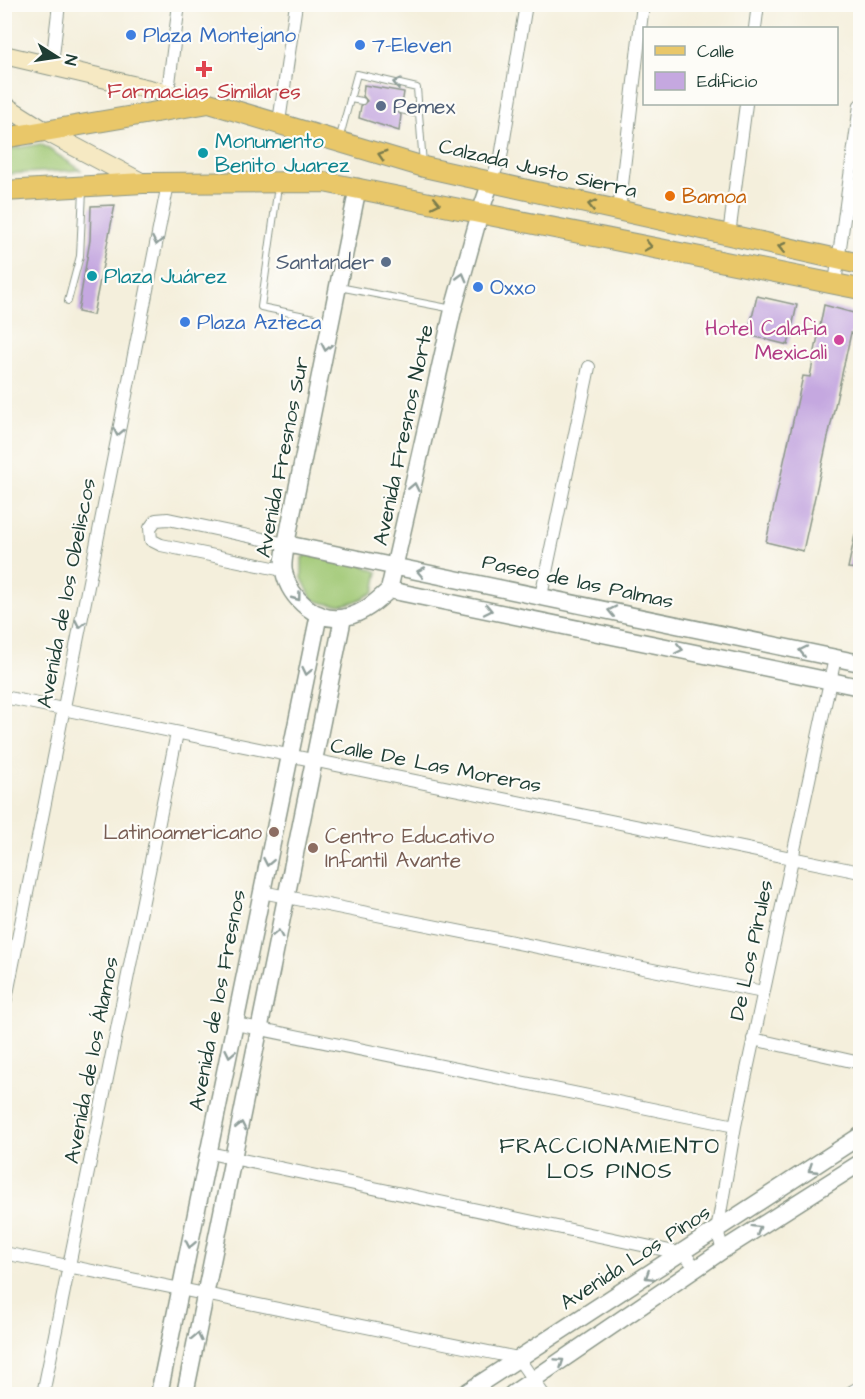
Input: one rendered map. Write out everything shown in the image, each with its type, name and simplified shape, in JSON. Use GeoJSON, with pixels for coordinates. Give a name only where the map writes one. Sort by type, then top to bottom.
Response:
{"type":"FeatureCollection","features":[{"type":"Feature","properties":{"kind":"main road"},"geometry":{"type":"LineString","coordinates":[[4,54],[52,64],[167,101]]}},
{"type":"Feature","properties":{"kind":"main road"},"geometry":{"type":"LineString","coordinates":[[4,138],[45,131],[167,101]]}},
{"type":"Feature","properties":{"kind":"main road","name":"Calzada Justo Sierra"},"geometry":{"type":"LineString","coordinates":[[167,101],[209,103],[424,167],[861,264]]}},
{"type":"Feature","properties":{"kind":"main road"},"geometry":{"type":"LineString","coordinates":[[4,105],[45,131],[143,183]]}},
{"type":"Feature","properties":{"kind":"main road"},"geometry":{"type":"LineString","coordinates":[[4,191],[143,183],[324,182],[861,289]]}},
{"type":"Feature","properties":{"kind":"street"},"geometry":{"type":"LineString","coordinates":[[52,64],[59,4]]}},
{"type":"Feature","properties":{"kind":"street"},"geometry":{"type":"LineString","coordinates":[[167,101],[179,4]]}},
{"type":"Feature","properties":{"kind":"street"},"geometry":{"type":"LineString","coordinates":[[279,122],[296,4]]}},
{"type":"Feature","properties":{"kind":"street"},"geometry":{"type":"LineString","coordinates":[[491,181],[501,156],[526,4]]}},
{"type":"Feature","properties":{"kind":"street"},"geometry":{"type":"LineString","coordinates":[[619,211],[643,4]]}},
{"type":"Feature","properties":{"kind":"street"},"geometry":{"type":"LineString","coordinates":[[755,27],[758,4]]}},
{"type":"Feature","properties":{"kind":"street"},"geometry":{"type":"LineString","coordinates":[[729,234],[746,105]]}},
{"type":"Feature","properties":{"kind":"street"},"geometry":{"type":"LineString","coordinates":[[835,283],[861,105]]}},
{"type":"Feature","properties":{"kind":"street","name":"Avenida Fresnos Norte"},"geometry":{"type":"LineString","coordinates":[[389,590],[453,310],[491,181]]}},
{"type":"Feature","properties":{"kind":"street","name":"Avenida de los Obeliscos"},"geometry":{"type":"LineString","coordinates":[[4,1009],[168,184]]}},
{"type":"Feature","properties":{"kind":"street","name":"Avenida Fresnos Sur"},"geometry":{"type":"LineString","coordinates":[[319,614],[301,604],[289,587],[283,570],[286,544],[358,187]]}},
{"type":"Feature","properties":{"kind":"street"},"geometry":{"type":"LineString","coordinates":[[541,596],[590,367]]}},
{"type":"Feature","properties":{"kind":"street"},"geometry":{"type":"LineString","coordinates":[[283,570],[161,545],[151,540],[150,528],[156,520],[168,519],[286,544]]}},
{"type":"Feature","properties":{"kind":"street","name":"Paseo de las Palmas"},"geometry":{"type":"LineString","coordinates":[[286,544],[861,663]]}},
{"type":"Feature","properties":{"kind":"street"},"geometry":{"type":"LineString","coordinates":[[319,614],[343,618],[374,604],[389,590],[861,687]]}},
{"type":"Feature","properties":{"kind":"street","name":"Avenida de los Fresnos"},"geometry":{"type":"LineString","coordinates":[[159,1395],[319,614]]}},
{"type":"Feature","properties":{"kind":"street"},"geometry":{"type":"LineString","coordinates":[[185,1395],[343,618]]}},
{"type":"Feature","properties":{"kind":"street","name":"De Los Pirules"},"geometry":{"type":"LineString","coordinates":[[723,1250],[717,1231],[735,1126],[790,857],[835,658]]}},
{"type":"Feature","properties":{"kind":"street","name":"Calle De Las Moreras"},"geometry":{"type":"LineString","coordinates":[[4,697],[861,872]]}},
{"type":"Feature","properties":{"kind":"street","name":"Avenida de los Álamos"},"geometry":{"type":"LineString","coordinates":[[43,1395],[177,733]]}},
{"type":"Feature","properties":{"kind":"street"},"geometry":{"type":"LineString","coordinates":[[262,892],[763,993]]}},
{"type":"Feature","properties":{"kind":"street"},"geometry":{"type":"LineString","coordinates":[[236,1024],[735,1126]]}},
{"type":"Feature","properties":{"kind":"street"},"geometry":{"type":"LineString","coordinates":[[753,1039],[861,1063]]}},
{"type":"Feature","properties":{"kind":"street","name":"Avenida Los Pinos"},"geometry":{"type":"LineString","coordinates":[[464,1395],[518,1358],[684,1254],[861,1136]]}},
{"type":"Feature","properties":{"kind":"street"},"geometry":{"type":"LineString","coordinates":[[209,1153],[684,1254],[697,1269]]}},
{"type":"Feature","properties":{"kind":"street","name":"Avenida Los Pinos"},"geometry":{"type":"LineString","coordinates":[[512,1395],[538,1388],[723,1250],[861,1163]]}},
{"type":"Feature","properties":{"kind":"street"},"geometry":{"type":"LineString","coordinates":[[4,1253],[518,1358],[538,1388]]}},
{"type":"Feature","properties":{"kind":"street"},"geometry":{"type":"LineString","coordinates":[[848,1395],[861,1387]]}},
{"type":"Feature","properties":{"kind":"lane"},"geometry":{"type":"LineString","coordinates":[[339,142],[357,74],[417,88],[424,167]]}},
{"type":"Feature","properties":{"kind":"lane"},"geometry":{"type":"LineString","coordinates":[[350,99],[362,101]]}},
{"type":"Feature","properties":{"kind":"lane"},"geometry":{"type":"LineString","coordinates":[[401,110],[419,114]]}},
{"type":"Feature","properties":{"kind":"lane"},"geometry":{"type":"LineString","coordinates":[[279,183],[261,307],[331,322]]}},
{"type":"Feature","properties":{"kind":"lane"},"geometry":{"type":"LineString","coordinates":[[68,301],[80,256],[83,187]]}},
{"type":"Feature","properties":{"kind":"lane"},"geometry":{"type":"LineString","coordinates":[[338,287],[453,310]]}},
{"type":"Feature","properties":{"kind":"green space"},"geometry":{"type":"Polygon","coordinates":[[[41,144],[81,170],[5,174],[5,150],[41,144]]]}},
{"type":"Feature","properties":{"kind":"green space"},"geometry":{"type":"Polygon","coordinates":[[[310,553],[360,564],[378,572],[374,592],[344,605],[312,599],[302,578],[302,558],[310,553]]]}},
{"type":"Feature","properties":{"kind":"building","name":"Pemex"},"geometry":{"type":"Polygon","coordinates":[[[364,85],[404,92],[402,105],[396,109],[401,115],[399,131],[359,118],[361,106],[367,101],[363,96],[364,85]]]}},
{"type":"Feature","properties":{"kind":"building","name":"Plaza Juárez"},"geometry":{"type":"Polygon","coordinates":[[[115,205],[93,315],[78,312],[90,240],[91,206],[115,205]]]}},
{"type":"Feature","properties":{"kind":"building"},"geometry":{"type":"Polygon","coordinates":[[[757,296],[797,305],[788,345],[748,335],[757,296]]]}},
{"type":"Feature","properties":{"kind":"building"},"geometry":{"type":"Polygon","coordinates":[[[824,305],[861,315],[861,335],[851,333],[803,551],[766,542],[803,376],[810,377],[824,305]]]}},
{"type":"Feature","properties":{"kind":"building"},"geometry":{"type":"Polygon","coordinates":[[[855,535],[861,536],[861,569],[848,568],[855,535]]]}},
{"type":"Feature","properties":{"kind":"place","name":"Plaza Montejano"},"geometry":{"type":"Point","coordinates":[131,35]}},
{"type":"Feature","properties":{"kind":"place","name":"7-Eleven"},"geometry":{"type":"Point","coordinates":[360,45]}},
{"type":"Feature","properties":{"kind":"place","name":"Farmacias Similares"},"geometry":{"type":"Point","coordinates":[204,69]}},
{"type":"Feature","properties":{"kind":"place","name":"Pemex"},"geometry":{"type":"Point","coordinates":[381,106]}},
{"type":"Feature","properties":{"kind":"place","name":"Monumento Benito Juarez"},"geometry":{"type":"Point","coordinates":[203,153]}},
{"type":"Feature","properties":{"kind":"place","name":"Bamoa"},"geometry":{"type":"Point","coordinates":[670,196]}},
{"type":"Feature","properties":{"kind":"place","name":"Santander"},"geometry":{"type":"Point","coordinates":[386,262]}},
{"type":"Feature","properties":{"kind":"place","name":"Plaza Juárez"},"geometry":{"type":"Point","coordinates":[92,276]}},
{"type":"Feature","properties":{"kind":"place","name":"Oxxo"},"geometry":{"type":"Point","coordinates":[478,287]}},
{"type":"Feature","properties":{"kind":"place","name":"Plaza Azteca"},"geometry":{"type":"Point","coordinates":[185,322]}},
{"type":"Feature","properties":{"kind":"place","name":"Hotel Calafia Mexicali"},"geometry":{"type":"Point","coordinates":[839,340]}},
{"type":"Feature","properties":{"kind":"place","name":"Latinoamericano"},"geometry":{"type":"Point","coordinates":[274,832]}},
{"type":"Feature","properties":{"kind":"place","name":"Centro Educativo Infantil Avante"},"geometry":{"type":"Point","coordinates":[313,848]}},
{"type":"Feature","properties":{"kind":"district","name":"FRACCIONAMIENTO LOS PINOS"},"geometry":{"type":"Point","coordinates":[610,1158]}}]}
